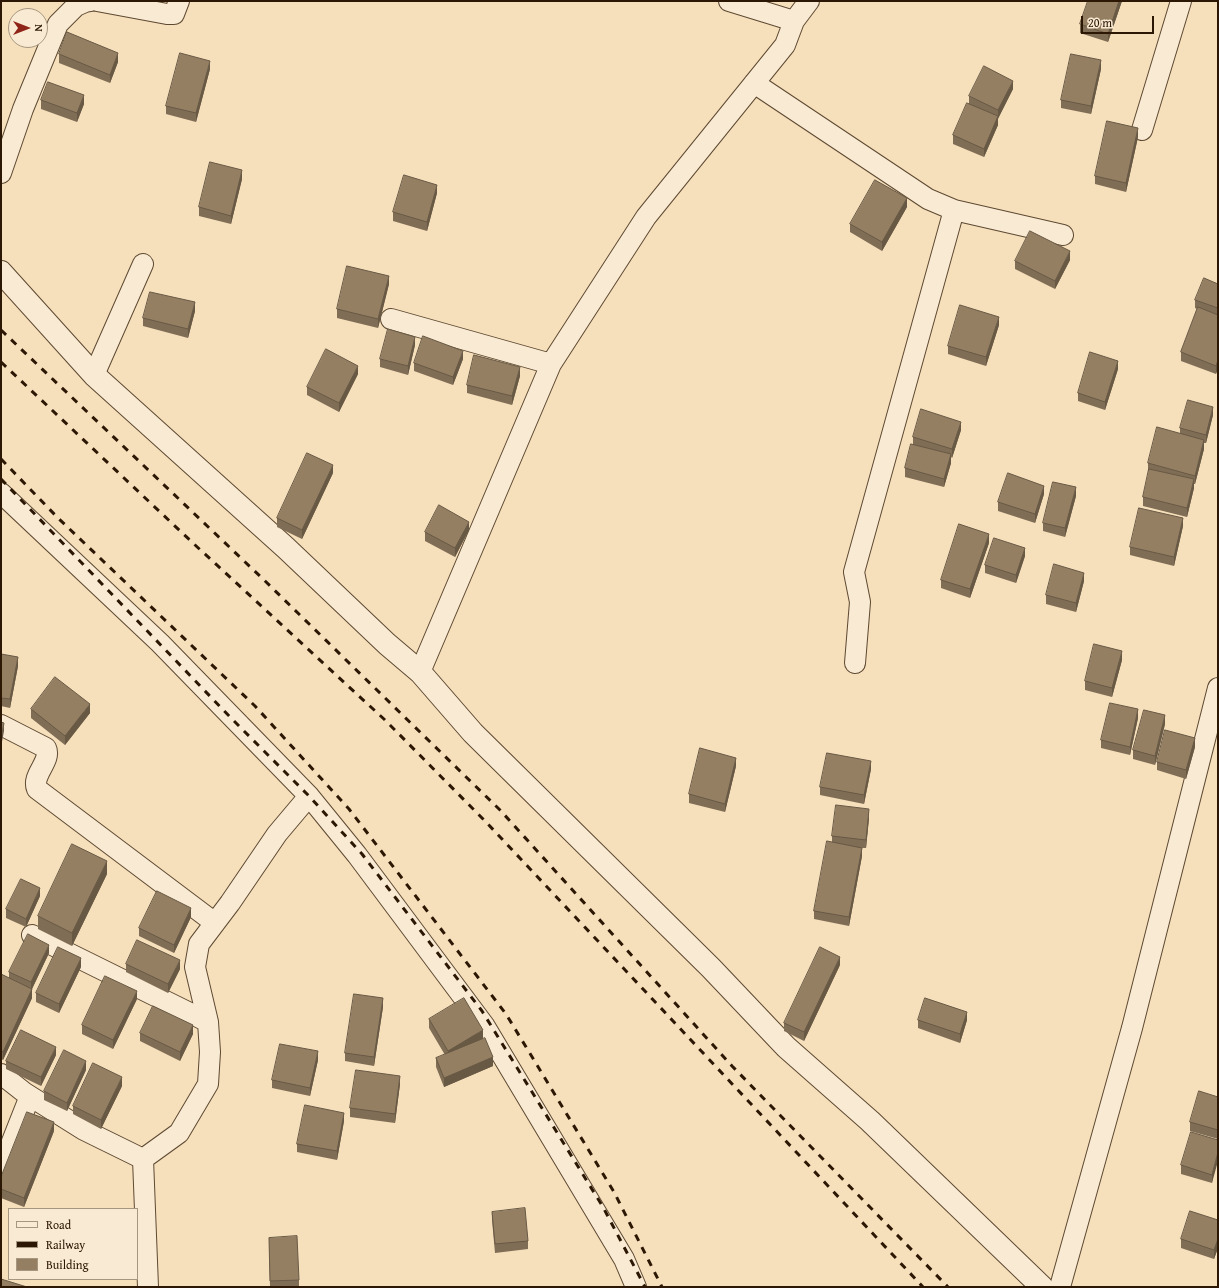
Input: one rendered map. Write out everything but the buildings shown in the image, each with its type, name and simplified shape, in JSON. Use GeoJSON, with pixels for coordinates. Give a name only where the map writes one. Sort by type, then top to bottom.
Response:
{"type":"FeatureCollection","features":[{"type":"Feature","properties":{"kind":"street"},"geometry":{"type":"LineString","coordinates":[[1,173],[23,109],[58,24],[76,6],[91,1]]}},
{"type":"Feature","properties":{"kind":"street"},"geometry":{"type":"LineString","coordinates":[[97,1],[167,14],[174,14],[179,1]]}},
{"type":"Feature","properties":{"kind":"street"},"geometry":{"type":"LineString","coordinates":[[729,1],[794,21]]}},
{"type":"Feature","properties":{"kind":"street"},"geometry":{"type":"LineString","coordinates":[[420,672],[551,364],[646,217],[785,45],[794,21],[809,1]]}},
{"type":"Feature","properties":{"kind":"street"},"geometry":{"type":"LineString","coordinates":[[1142,130],[1181,1]]}},
{"type":"Feature","properties":{"kind":"street"},"geometry":{"type":"LineString","coordinates":[[754,83],[928,199],[954,210],[1063,235]]}},
{"type":"Feature","properties":{"kind":"street"},"geometry":{"type":"LineString","coordinates":[[855,663],[860,602],[854,572],[954,210]]}},
{"type":"Feature","properties":{"kind":"street"},"geometry":{"type":"LineString","coordinates":[[94,375],[143,264]]}},
{"type":"Feature","properties":{"kind":"street"},"geometry":{"type":"LineString","coordinates":[[1,272],[94,375],[286,548],[387,644],[420,672],[473,733],[711,968],[786,1047],[870,1122],[1042,1287]]}},
{"type":"Feature","properties":{"kind":"street"},"geometry":{"type":"LineString","coordinates":[[391,318],[551,364]]}},
{"type":"Feature","properties":{"kind":"street"},"geometry":{"type":"LineString","coordinates":[[1,493],[160,643],[309,796],[357,855],[484,1024],[624,1259],[636,1287]]}},
{"type":"Feature","properties":{"kind":"street"},"geometry":{"type":"LineString","coordinates":[[1060,1287],[1134,1020],[1218,688]]}},
{"type":"Feature","properties":{"kind":"street"},"geometry":{"type":"LineString","coordinates":[[1,726],[46,748],[48,753],[35,782],[37,789],[215,923]]}},
{"type":"Feature","properties":{"kind":"street"},"geometry":{"type":"LineString","coordinates":[[143,1159],[179,1133],[208,1084],[210,1052],[208,1022],[195,967],[199,944],[277,834],[309,796]]}},
{"type":"Feature","properties":{"kind":"street"},"geometry":{"type":"LineString","coordinates":[[32,935],[208,1022]]}},
{"type":"Feature","properties":{"kind":"street"},"geometry":{"type":"LineString","coordinates":[[1,1074],[30,1096],[84,1130],[143,1159]]}},
{"type":"Feature","properties":{"kind":"street"},"geometry":{"type":"LineString","coordinates":[[1,1169],[30,1096]]}},
{"type":"Feature","properties":{"kind":"street"},"geometry":{"type":"LineString","coordinates":[[143,1159],[148,1287]]}},
{"type":"Feature","properties":{"kind":"railway"},"geometry":{"type":"LineString","coordinates":[[1,330],[263,579],[500,810],[732,1066],[948,1287]]}},
{"type":"Feature","properties":{"kind":"railway"},"geometry":{"type":"LineString","coordinates":[[1,362],[194,544],[385,720],[486,822],[923,1287]]}},
{"type":"Feature","properties":{"kind":"railway"},"geometry":{"type":"LineString","coordinates":[[1,459],[58,518],[255,706],[349,809],[506,1014],[614,1192],[662,1287]]}},
{"type":"Feature","properties":{"kind":"railway"},"geometry":{"type":"LineString","coordinates":[[1,479],[231,718],[309,796],[362,854],[482,1011],[603,1207],[645,1287]]}}]}
